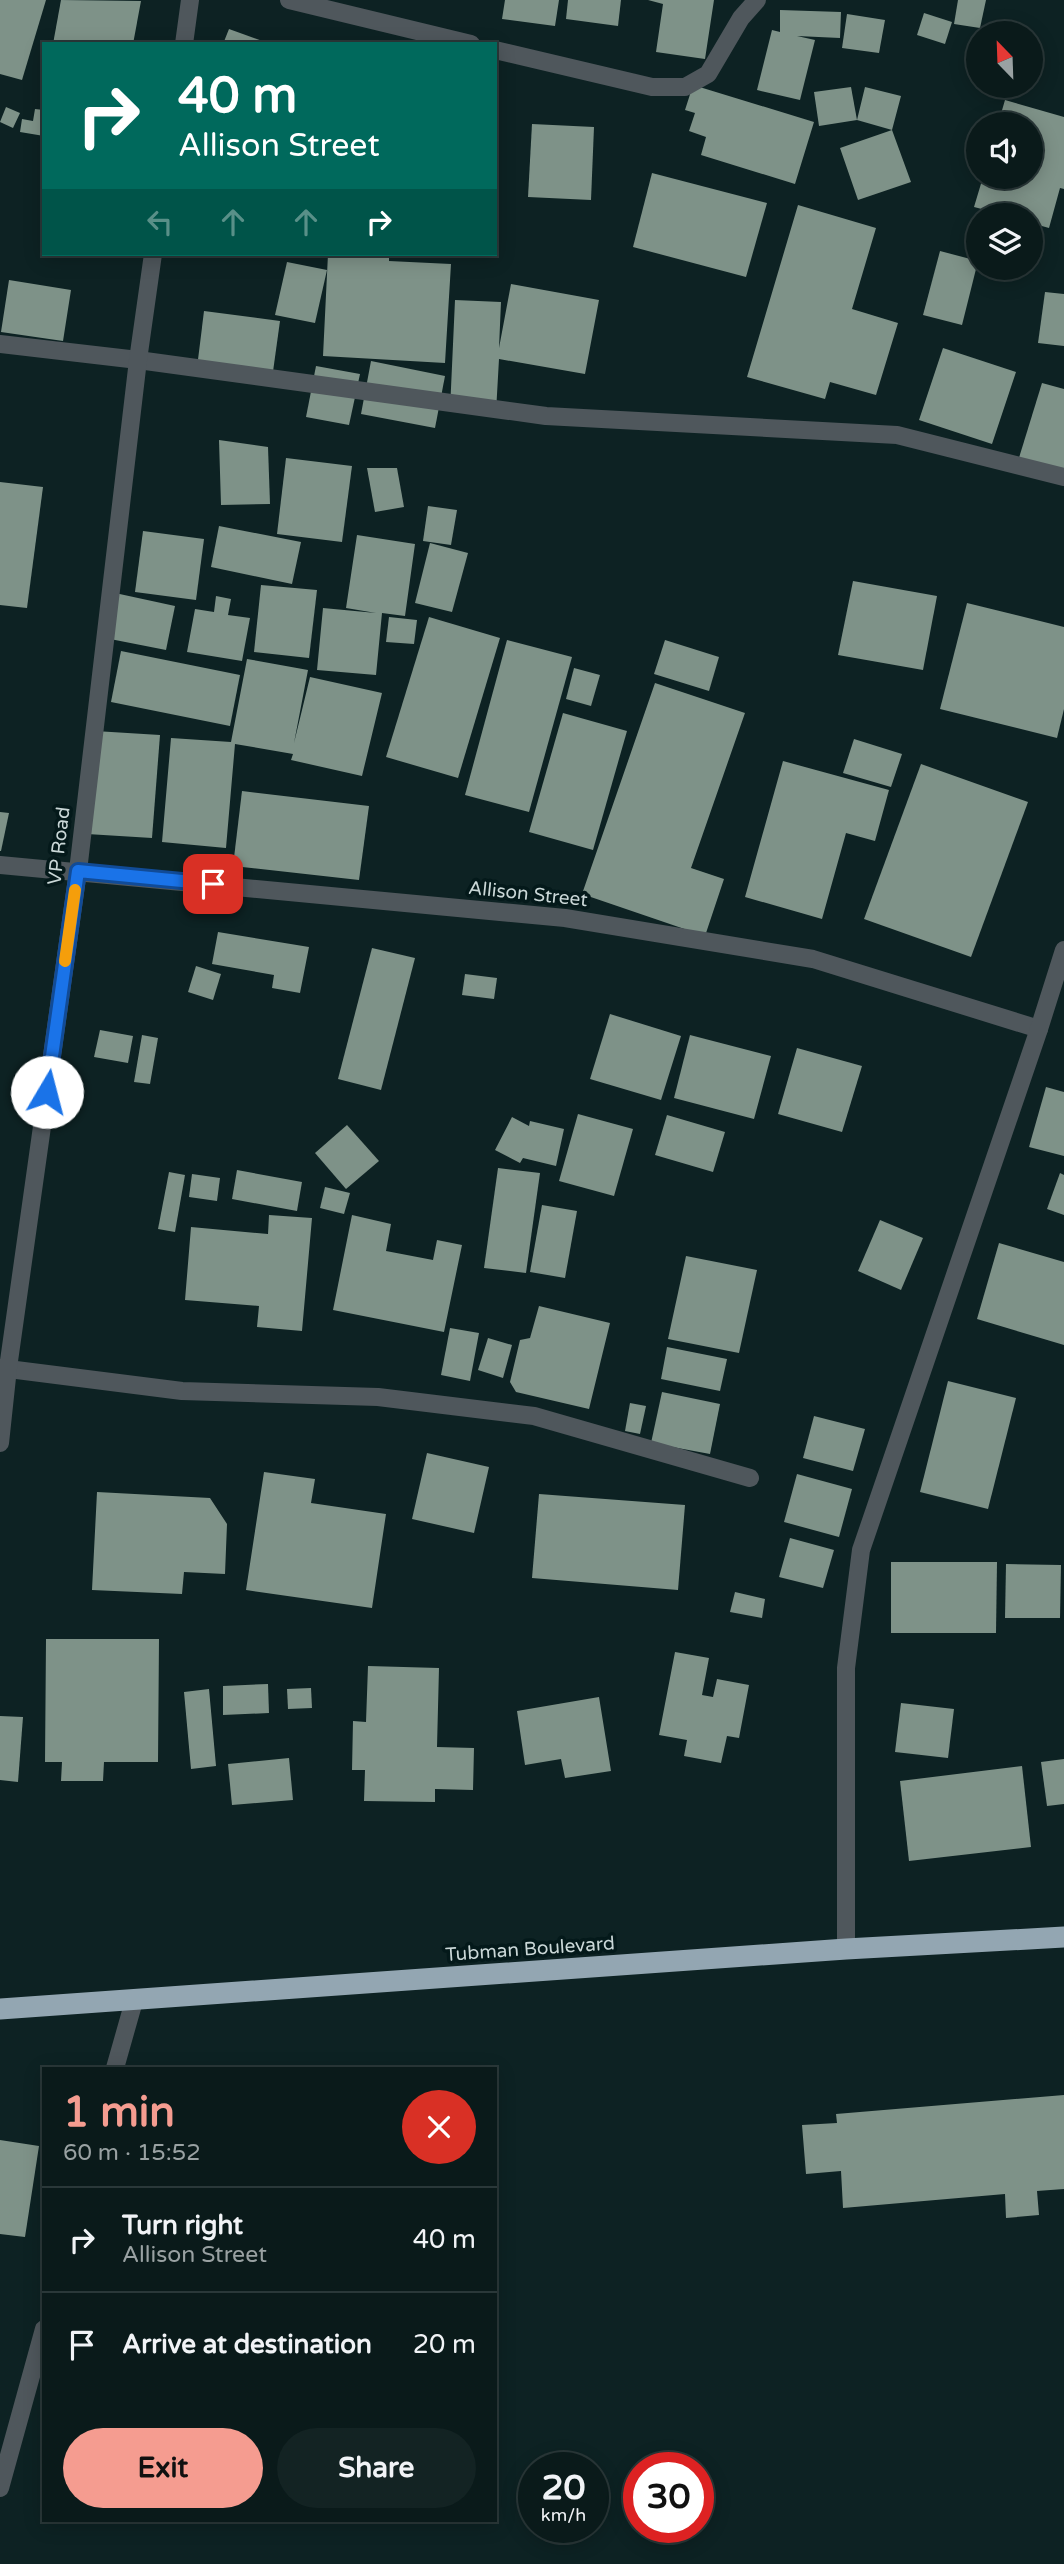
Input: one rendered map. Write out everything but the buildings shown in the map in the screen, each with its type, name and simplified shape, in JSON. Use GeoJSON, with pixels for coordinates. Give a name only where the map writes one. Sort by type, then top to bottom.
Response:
{"type":"FeatureCollection","features":[{"type":"Feature","properties":{"kind":"highway","name":"Tubman Boulevard"},"geometry":{"type":"LineString","coordinates":[[0,2009],[846,1949],[1064,1937]]}},
{"type":"Feature","properties":{"kind":"street"},"geometry":{"type":"LineString","coordinates":[[184,42],[190,0]]}},
{"type":"Feature","properties":{"kind":"street"},"geometry":{"type":"LineString","coordinates":[[289,0],[463,42]]}},
{"type":"Feature","properties":{"kind":"street"},"geometry":{"type":"LineString","coordinates":[[497,50],[652,87],[685,87],[708,74],[741,18],[757,0]]}},
{"type":"Feature","properties":{"kind":"street","name":"VP Road"},"geometry":{"type":"LineString","coordinates":[[0,1443],[4,1368],[78,871],[153,256]]}},
{"type":"Feature","properties":{"kind":"street"},"geometry":{"type":"LineString","coordinates":[[0,344],[138,360],[546,416],[897,435],[1064,477]]}},
{"type":"Feature","properties":{"kind":"street","name":"Allison Street"},"geometry":{"type":"LineString","coordinates":[[0,865],[565,918],[813,959],[1039,1029]]}},
{"type":"Feature","properties":{"kind":"street"},"geometry":{"type":"LineString","coordinates":[[846,1949],[846,1668],[861,1550],[1064,950]]}},
{"type":"Feature","properties":{"kind":"street"},"geometry":{"type":"LineString","coordinates":[[4,1368],[182,1391],[378,1397],[534,1416],[750,1478]]}},
{"type":"Feature","properties":{"kind":"street"},"geometry":{"type":"LineString","coordinates":[[115,2067],[134,2001]]}},
{"type":"Feature","properties":{"kind":"street"},"geometry":{"type":"LineString","coordinates":[[0,2488],[42,2336]]}},
{"type":"Feature","properties":{"kind":"slow traffic"},"geometry":{"type":"LineString","coordinates":[[65,961],[75,890]]}},
{"type":"Feature","properties":{"kind":"route"},"geometry":{"type":"LineString","coordinates":[[47,1092],[78,871],[213,884]]}}]}
